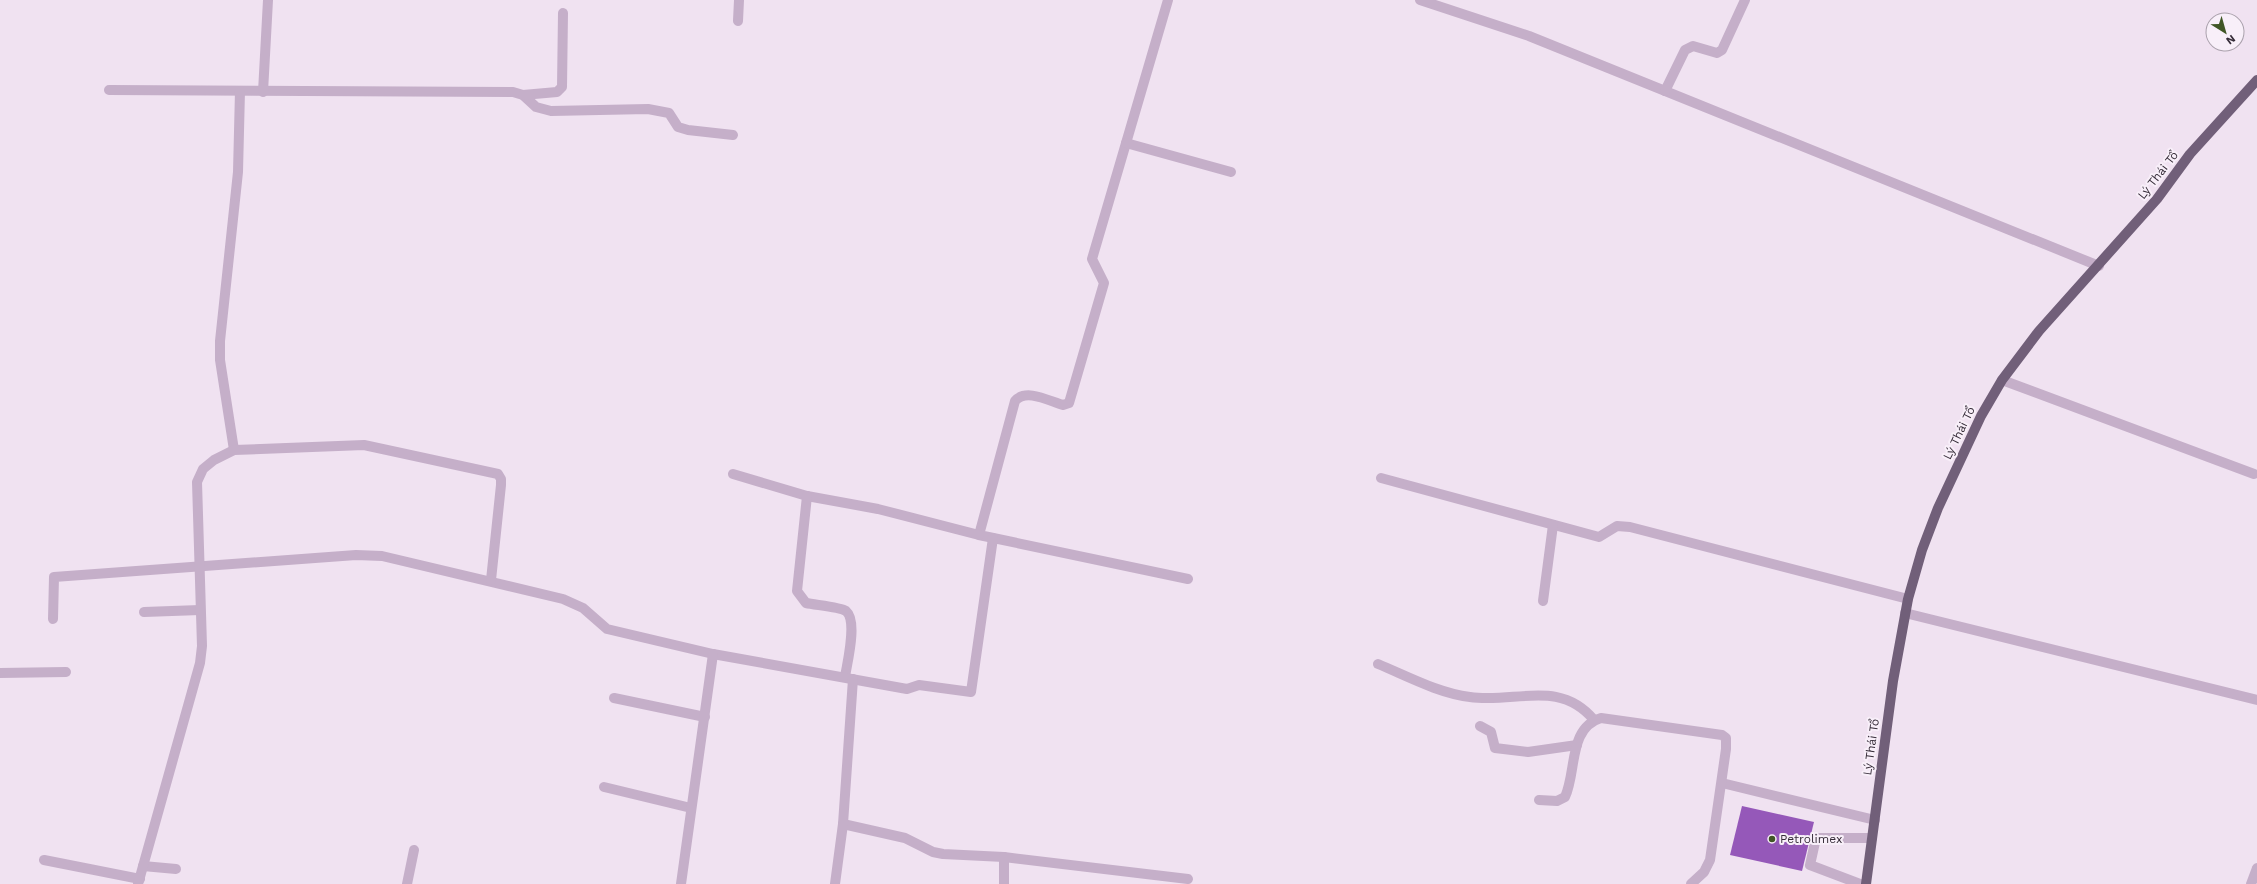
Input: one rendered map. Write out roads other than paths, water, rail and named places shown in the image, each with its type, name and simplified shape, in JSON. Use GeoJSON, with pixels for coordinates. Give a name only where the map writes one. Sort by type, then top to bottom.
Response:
{"type":"FeatureCollection","features":[{"type":"Feature","properties":{"kind":"main road","name":"Lý Thái Tổ"},"geometry":{"type":"LineString","coordinates":[[1866,884],[1893,681],[1908,599],[1922,550],[1938,508],[1981,416],[2002,380],[2039,331],[2099,266],[2157,199],[2190,154],[2257,80]]}},
{"type":"Feature","properties":{"kind":"street"},"geometry":{"type":"LineString","coordinates":[[263,92],[268,0]]}},
{"type":"Feature","properties":{"kind":"street"},"geometry":{"type":"LineString","coordinates":[[738,21],[739,0]]}},
{"type":"Feature","properties":{"kind":"street"},"geometry":{"type":"LineString","coordinates":[[979,535],[1015,401],[1019,396],[1027,394],[1063,405],[1069,403],[1104,283],[1092,259],[1168,0]]}},
{"type":"Feature","properties":{"kind":"street"},"geometry":{"type":"LineString","coordinates":[[1420,0],[1529,36],[2099,266]]}},
{"type":"Feature","properties":{"kind":"street"},"geometry":{"type":"LineString","coordinates":[[1665,91],[1685,50],[1693,46],[1718,54],[1722,50],[1746,0]]}},
{"type":"Feature","properties":{"kind":"street"},"geometry":{"type":"LineString","coordinates":[[109,90],[263,92],[513,92],[523,95],[558,92],[562,87],[563,13]]}},
{"type":"Feature","properties":{"kind":"street"},"geometry":{"type":"LineString","coordinates":[[234,450],[220,360],[220,341],[238,172],[240,91]]}},
{"type":"Feature","properties":{"kind":"street"},"geometry":{"type":"LineString","coordinates":[[523,95],[536,107],[551,111],[648,109],[669,113],[678,127],[688,130],[733,135]]}},
{"type":"Feature","properties":{"kind":"street"},"geometry":{"type":"LineString","coordinates":[[1126,143],[1231,172]]}},
{"type":"Feature","properties":{"kind":"street"},"geometry":{"type":"LineString","coordinates":[[2002,380],[2254,474]]}},
{"type":"Feature","properties":{"kind":"street"},"geometry":{"type":"LineString","coordinates":[[44,860],[139,881],[200,663],[202,646],[198,566],[197,482],[203,469],[214,460],[234,450],[364,445],[498,474],[501,479],[501,485],[491,580]]}},
{"type":"Feature","properties":{"kind":"street"},"geometry":{"type":"LineString","coordinates":[[733,474],[807,496],[878,508],[979,535],[1188,579]]}},
{"type":"Feature","properties":{"kind":"street"},"geometry":{"type":"LineString","coordinates":[[1381,478],[1598,537],[1617,526],[1630,527],[1908,599]]}},
{"type":"Feature","properties":{"kind":"street"},"geometry":{"type":"LineString","coordinates":[[807,496],[797,591],[806,603],[845,610],[850,616],[852,627],[843,824],[835,884]]}},
{"type":"Feature","properties":{"kind":"street"},"geometry":{"type":"LineString","coordinates":[[1543,601],[1553,525]]}},
{"type":"Feature","properties":{"kind":"street"},"geometry":{"type":"LineString","coordinates":[[53,620],[54,577],[369,555],[382,556],[491,580],[564,599],[583,608],[607,629],[714,654],[907,689],[919,685],[971,692],[993,538]]}},
{"type":"Feature","properties":{"kind":"street"},"geometry":{"type":"LineString","coordinates":[[144,612],[200,610]]}},
{"type":"Feature","properties":{"kind":"street"},"geometry":{"type":"LineString","coordinates":[[1905,613],[2257,700]]}},
{"type":"Feature","properties":{"kind":"street"},"geometry":{"type":"LineString","coordinates":[[681,884],[714,654]]}},
{"type":"Feature","properties":{"kind":"street"},"geometry":{"type":"LineString","coordinates":[[1378,664],[1438,689],[1470,697],[1549,695],[1586,710],[1594,720]]}},
{"type":"Feature","properties":{"kind":"street"},"geometry":{"type":"LineString","coordinates":[[0,673],[66,672]]}},
{"type":"Feature","properties":{"kind":"street"},"geometry":{"type":"LineString","coordinates":[[614,698],[705,717]]}},
{"type":"Feature","properties":{"kind":"street"},"geometry":{"type":"LineString","coordinates":[[1539,800],[1557,801],[1565,797],[1577,744],[1584,728],[1594,720],[1601,718],[1722,735],[1726,738],[1726,744],[1722,783],[1710,860],[1704,872],[1691,884]]}},
{"type":"Feature","properties":{"kind":"street"},"geometry":{"type":"LineString","coordinates":[[1480,726],[1491,732],[1495,748],[1528,752],[1577,744]]}},
{"type":"Feature","properties":{"kind":"street"},"geometry":{"type":"LineString","coordinates":[[1722,783],[1875,820]]}},
{"type":"Feature","properties":{"kind":"street"},"geometry":{"type":"LineString","coordinates":[[604,787],[691,808]]}},
{"type":"Feature","properties":{"kind":"street"},"geometry":{"type":"LineString","coordinates":[[843,824],[905,838],[933,852],[943,854],[1004,857],[1188,879]]}},
{"type":"Feature","properties":{"kind":"street"},"geometry":{"type":"LineString","coordinates":[[1860,884],[1810,865],[1816,838],[1872,838]]}},
{"type":"Feature","properties":{"kind":"street"},"geometry":{"type":"LineString","coordinates":[[407,884],[414,850]]}},
{"type":"Feature","properties":{"kind":"street"},"geometry":{"type":"LineString","coordinates":[[1004,857],[1004,884]]}},
{"type":"Feature","properties":{"kind":"street"},"geometry":{"type":"LineString","coordinates":[[143,866],[176,869]]}},
{"type":"Feature","properties":{"kind":"street"},"geometry":{"type":"LineString","coordinates":[[2251,884],[2257,868]]}},
{"type":"Feature","properties":{"kind":"place","name":"Petrolimex"},"geometry":{"type":"Point","coordinates":[1772,839]}}]}
